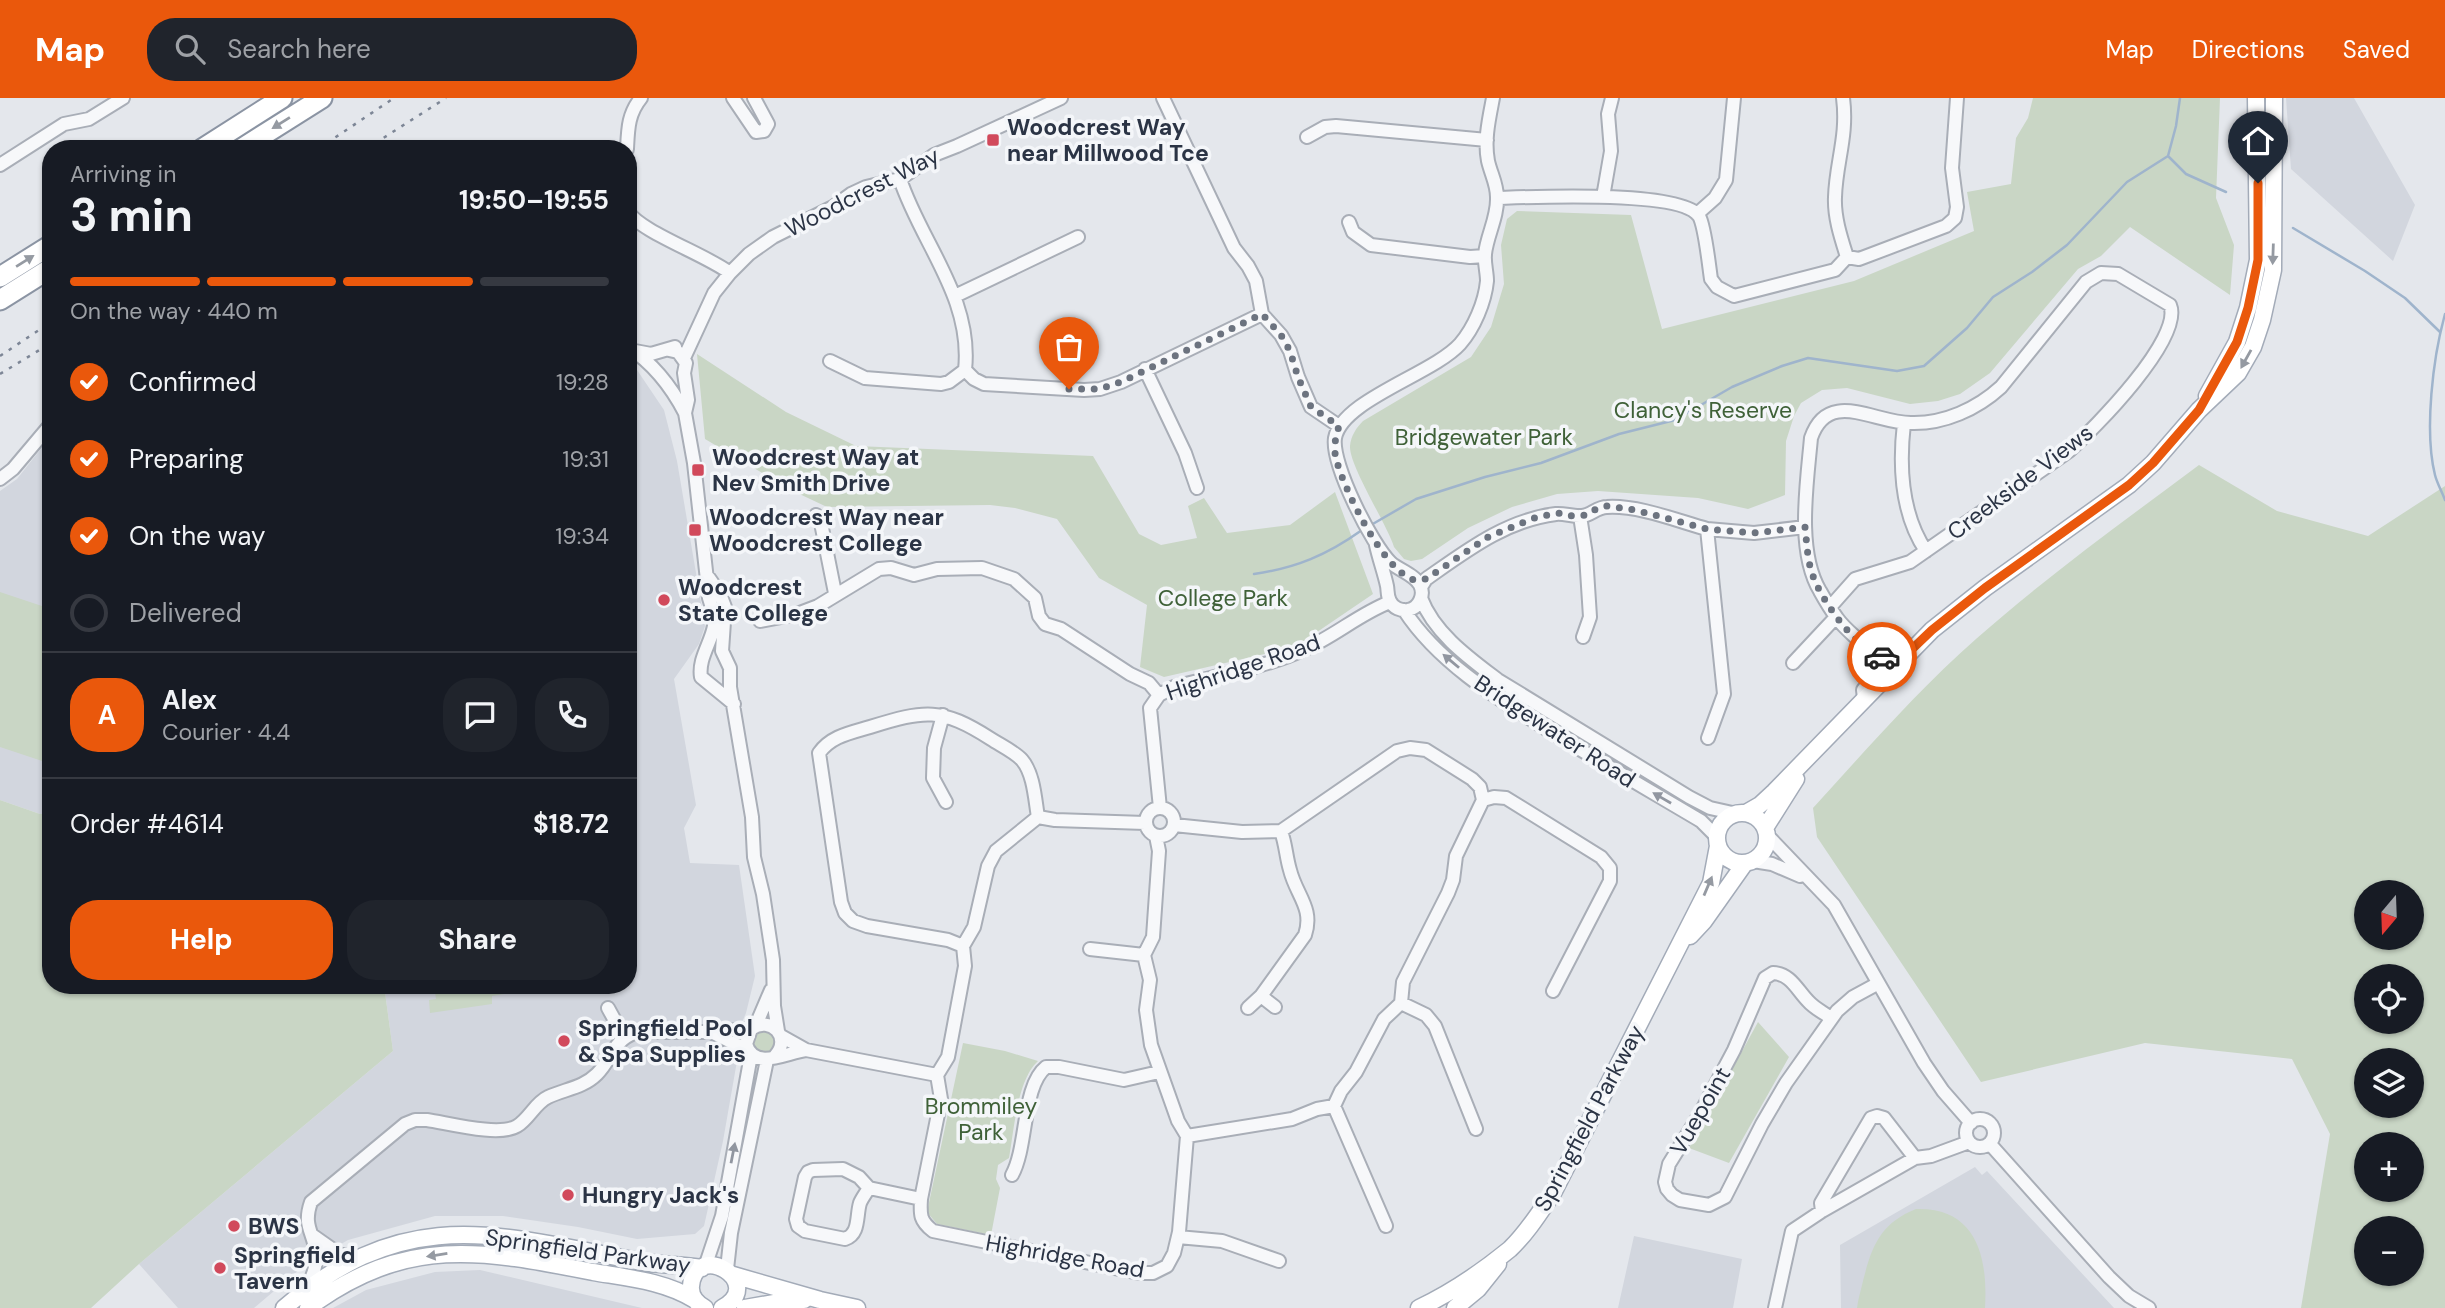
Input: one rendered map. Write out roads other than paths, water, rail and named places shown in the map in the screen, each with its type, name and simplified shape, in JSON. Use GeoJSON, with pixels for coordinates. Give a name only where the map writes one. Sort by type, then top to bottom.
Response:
{"type":"FeatureCollection","features":[{"type":"Feature","properties":{"kind":"highway"},"geometry":{"type":"LineString","coordinates":[[216,140],[282,98]]}},
{"type":"Feature","properties":{"kind":"highway"},"geometry":{"type":"LineString","coordinates":[[255,140],[322,98]]}},
{"type":"Feature","properties":{"kind":"highway"},"geometry":{"type":"LineString","coordinates":[[0,277],[42,251]]}},
{"type":"Feature","properties":{"kind":"highway"},"geometry":{"type":"LineString","coordinates":[[0,300],[42,274]]}},
{"type":"Feature","properties":{"kind":"main road"},"geometry":{"type":"LineString","coordinates":[[2199,410],[2237,342],[2248,308],[2258,260],[2256,98]]}},
{"type":"Feature","properties":{"kind":"main road"},"geometry":{"type":"LineString","coordinates":[[1821,743],[1795,779],[1766,832],[1764,851],[1749,862],[1728,859],[1718,842],[1721,824],[1774,792],[1864,698],[1932,630],[1985,588],[2129,485],[2153,463],[2199,410],[2238,373],[2253,347],[2273,270],[2274,98]]}},
{"type":"Feature","properties":{"kind":"main road"},"geometry":{"type":"LineString","coordinates":[[1741,813],[1759,820],[1766,832]]}},
{"type":"Feature","properties":{"kind":"main road","name":"Springfield Parkway"},"geometry":{"type":"LineString","coordinates":[[1419,1308],[1440,1298],[1510,1248],[1525,1233],[1553,1193],[1711,883],[1718,842]]}},
{"type":"Feature","properties":{"kind":"main road","name":"Springfield Parkway"},"geometry":{"type":"LineString","coordinates":[[1671,960],[1749,862]]}},
{"type":"Feature","properties":{"kind":"main road","name":"Springfield Parkway"},"geometry":{"type":"LineString","coordinates":[[284,1308],[331,1271],[358,1258],[405,1240],[455,1234],[515,1238],[672,1266],[720,1266],[730,1272]]}},
{"type":"Feature","properties":{"kind":"main road"},"geometry":{"type":"LineString","coordinates":[[1455,1308],[1478,1289],[1510,1248]]}},
{"type":"Feature","properties":{"kind":"main road","name":"Springfield Parkway"},"geometry":{"type":"LineString","coordinates":[[312,1306],[341,1285],[366,1273],[406,1260],[446,1253],[489,1253],[668,1286],[699,1305]]}},
{"type":"Feature","properties":{"kind":"main road"},"geometry":{"type":"LineString","coordinates":[[699,1305],[691,1288],[692,1281],[703,1267]]}},
{"type":"Feature","properties":{"kind":"main road"},"geometry":{"type":"LineString","coordinates":[[730,1272],[820,1300],[857,1308]]}},
{"type":"Feature","properties":{"kind":"main road"},"geometry":{"type":"LineString","coordinates":[[729,1307],[736,1289],[730,1272]]}},
{"type":"Feature","properties":{"kind":"main road"},"geometry":{"type":"LineString","coordinates":[[745,1308],[791,1300],[820,1300]]}},
{"type":"Feature","properties":{"kind":"street"},"geometry":{"type":"LineString","coordinates":[[0,165],[64,124],[89,119],[123,98]]}},
{"type":"Feature","properties":{"kind":"street"},"geometry":{"type":"LineString","coordinates":[[627,140],[628,120],[633,107],[641,98]]}},
{"type":"Feature","properties":{"kind":"street"},"geometry":{"type":"LineString","coordinates":[[733,98],[750,126],[756,132],[764,131],[768,124],[754,98]]}},
{"type":"Feature","properties":{"kind":"street","name":"Woodcrest Way"},"geometry":{"type":"LineString","coordinates":[[684,358],[714,293],[749,254],[773,237],[833,207],[851,194],[866,187],[900,179],[934,155],[1060,98]]}},
{"type":"Feature","properties":{"kind":"street"},"geometry":{"type":"LineString","coordinates":[[1163,98],[1234,248],[1256,281],[1262,314],[1281,335],[1290,351],[1311,407],[1339,426],[1352,412],[1460,345],[1473,326],[1487,281],[1485,256],[1497,212],[1496,185],[1488,162],[1487,140],[1493,98]]}},
{"type":"Feature","properties":{"kind":"street"},"geometry":{"type":"LineString","coordinates":[[1603,197],[1611,151],[1608,114],[1612,98]]}},
{"type":"Feature","properties":{"kind":"street"},"geometry":{"type":"LineString","coordinates":[[1698,214],[1715,198],[1726,180],[1734,98]]}},
{"type":"Feature","properties":{"kind":"street"},"geometry":{"type":"LineString","coordinates":[[1843,98],[1846,121],[1835,198],[1839,233],[1847,257]]}},
{"type":"Feature","properties":{"kind":"street"},"geometry":{"type":"LineString","coordinates":[[1847,257],[1859,259],[1946,226],[1955,218],[1957,207],[1952,168],[1958,98]]}},
{"type":"Feature","properties":{"kind":"street"},"geometry":{"type":"LineString","coordinates":[[1307,137],[1325,127],[1336,126],[1487,140]]}},
{"type":"Feature","properties":{"kind":"street"},"geometry":{"type":"LineString","coordinates":[[900,179],[955,296],[965,332],[965,370],[984,384],[1084,390],[1111,385],[1262,314]]}},
{"type":"Feature","properties":{"kind":"street"},"geometry":{"type":"LineString","coordinates":[[1497,198],[1603,197],[1646,200],[1690,208],[1701,220],[1711,279],[1717,287],[1734,296],[1835,270],[1847,257]]}},
{"type":"Feature","properties":{"kind":"street"},"geometry":{"type":"LineString","coordinates":[[637,222],[715,262],[730,273]]}},
{"type":"Feature","properties":{"kind":"street"},"geometry":{"type":"LineString","coordinates":[[1349,222],[1353,232],[1371,245],[1469,257],[1485,256]]}},
{"type":"Feature","properties":{"kind":"street"},"geometry":{"type":"LineString","coordinates":[[955,296],[1078,237]]}},
{"type":"Feature","properties":{"kind":"street","name":"Creekside Views"},"geometry":{"type":"LineString","coordinates":[[1793,663],[1834,612],[1861,575],[1901,566],[1926,551],[2069,451],[2109,413],[2138,377],[2161,341],[2173,317],[2170,304],[2118,274],[2109,272],[2094,276],[2086,282],[2001,387],[1987,400],[1954,416],[1936,421],[1904,423],[1846,410],[1835,411],[1821,419],[1811,438],[1805,527],[1812,574],[1834,612],[1873,653]]}},
{"type":"Feature","properties":{"kind":"street","name":"Woodcrest Way"},"geometry":{"type":"LineString","coordinates":[[667,351],[685,342],[699,328]]}},
{"type":"Feature","properties":{"kind":"street"},"geometry":{"type":"LineString","coordinates":[[637,350],[651,354],[678,352],[684,358],[688,400],[685,413]]}},
{"type":"Feature","properties":{"kind":"street"},"geometry":{"type":"LineString","coordinates":[[660,374],[657,358],[667,351]]}},
{"type":"Feature","properties":{"kind":"street"},"geometry":{"type":"LineString","coordinates":[[637,354],[673,389],[685,413],[694,463],[714,626],[702,663],[701,677],[734,705]]}},
{"type":"Feature","properties":{"kind":"street"},"geometry":{"type":"LineString","coordinates":[[830,361],[865,378],[877,380],[940,384],[949,382],[965,370]]}},
{"type":"Feature","properties":{"kind":"street"},"geometry":{"type":"LineString","coordinates":[[1145,369],[1185,453],[1197,488]]}},
{"type":"Feature","properties":{"kind":"street"},"geometry":{"type":"LineString","coordinates":[[660,374],[675,379],[684,373]]}},
{"type":"Feature","properties":{"kind":"street","name":"Creekside Views"},"geometry":{"type":"LineString","coordinates":[[1904,423],[1902,493],[1919,540],[1926,551]]}},
{"type":"Feature","properties":{"kind":"street","name":"Bridgewater Road"},"geometry":{"type":"LineString","coordinates":[[1339,426],[1335,439],[1335,457],[1376,545],[1389,596]]}},
{"type":"Feature","properties":{"kind":"street"},"geometry":{"type":"LineString","coordinates":[[0,479],[13,469],[42,435]]}},
{"type":"Feature","properties":{"kind":"street"},"geometry":{"type":"LineString","coordinates":[[1419,584],[1399,577],[1390,584],[1389,596],[1399,609],[1415,607],[1419,584],[1488,537],[1537,517],[1560,513],[1580,516],[1607,506],[1635,510],[1707,529],[1754,533],[1805,527]]}},
{"type":"Feature","properties":{"kind":"street"},"geometry":{"type":"LineString","coordinates":[[816,514],[821,523],[835,593]]}},
{"type":"Feature","properties":{"kind":"street"},"geometry":{"type":"LineString","coordinates":[[1580,516],[1587,555],[1590,607],[1590,617],[1583,638]]}},
{"type":"Feature","properties":{"kind":"street"},"geometry":{"type":"LineString","coordinates":[[1707,529],[1724,694],[1709,738]]}},
{"type":"Feature","properties":{"kind":"street","name":"Bridgewater Road"},"geometry":{"type":"LineString","coordinates":[[1376,545],[1390,562],[1419,584],[1426,610],[1445,634],[1498,680],[1689,797],[1710,808],[1741,813]]}},
{"type":"Feature","properties":{"kind":"street"},"geometry":{"type":"LineString","coordinates":[[760,621],[797,614],[818,606],[835,593],[879,569],[891,568],[914,575],[937,569],[969,567],[994,571],[1014,579],[1035,598],[1039,617],[1045,624],[1061,629],[1130,674],[1149,683],[1159,695]]}},
{"type":"Feature","properties":{"kind":"street"},"geometry":{"type":"LineString","coordinates":[[709,578],[725,607],[722,645],[730,668],[729,677],[752,817],[754,857],[763,894],[773,960],[775,1016],[781,1047],[771,1058],[731,1233],[730,1272]]}},
{"type":"Feature","properties":{"kind":"street","name":"Highridge Road"},"geometry":{"type":"LineString","coordinates":[[1160,808],[1150,708],[1159,695],[1174,687],[1301,651],[1324,640],[1389,596]]}},
{"type":"Feature","properties":{"kind":"street","name":"Bridgewater Road"},"geometry":{"type":"LineString","coordinates":[[1404,610],[1430,643],[1497,697],[1701,821],[1718,842]]}},
{"type":"Feature","properties":{"kind":"street"},"geometry":{"type":"LineString","coordinates":[[1873,653],[1890,659],[1910,651]]}},
{"type":"Feature","properties":{"kind":"street"},"geometry":{"type":"LineString","coordinates":[[1864,698],[1863,690],[1877,672],[1873,653]]}},
{"type":"Feature","properties":{"kind":"street"},"geometry":{"type":"LineString","coordinates":[[702,663],[712,656],[725,659]]}},
{"type":"Feature","properties":{"kind":"street"},"geometry":{"type":"LineString","coordinates":[[710,685],[722,685],[729,677]]}},
{"type":"Feature","properties":{"kind":"street"},"geometry":{"type":"LineString","coordinates":[[963,946],[948,940],[867,926],[853,921],[845,913],[841,902],[819,753],[827,743],[866,728],[922,713],[943,715],[965,722],[1022,760],[1030,776],[1038,817]]}},
{"type":"Feature","properties":{"kind":"street"},"geometry":{"type":"LineString","coordinates":[[943,715],[934,748],[933,778],[946,802]]}},
{"type":"Feature","properties":{"kind":"street"},"geometry":{"type":"LineString","coordinates":[[1174,825],[1242,832],[1281,831],[1397,751],[1410,747],[1426,750],[1472,779],[1479,787],[1483,800],[1456,856],[1453,880],[1448,893],[1403,982],[1401,1003],[1384,1018],[1356,1072],[1341,1091],[1334,1106],[1386,1226]]}},
{"type":"Feature","properties":{"kind":"street"},"geometry":{"type":"LineString","coordinates":[[1483,800],[1506,798],[1601,857],[1610,868],[1610,881],[1553,991]]}},
{"type":"Feature","properties":{"kind":"street"},"geometry":{"type":"LineString","coordinates":[[1160,808],[1171,813],[1174,825],[1168,834],[1156,836],[1149,832],[1145,823],[1149,812],[1160,808]]}},
{"type":"Feature","properties":{"kind":"street"},"geometry":{"type":"LineString","coordinates":[[307,1288],[317,1257],[306,1221],[311,1202],[399,1128],[415,1120],[427,1120],[498,1131],[511,1129],[519,1125],[545,1098],[592,1079],[618,1041],[636,1032],[712,1032],[768,1024],[807,1050],[937,1075],[948,1057],[965,966],[963,946],[974,927],[982,882],[996,851],[1038,817],[1145,823]]}},
{"type":"Feature","properties":{"kind":"street"},"geometry":{"type":"LineString","coordinates":[[1248,1008],[1261,996],[1305,935],[1308,925],[1309,915],[1290,872],[1287,846],[1281,831]]}},
{"type":"Feature","properties":{"kind":"street"},"geometry":{"type":"LineString","coordinates":[[1766,832],[1833,905],[1924,1063],[1943,1091],[1971,1122]]}},
{"type":"Feature","properties":{"kind":"street"},"geometry":{"type":"LineString","coordinates":[[1156,836],[1159,851],[1153,937],[1144,955],[1150,980],[1147,1026],[1159,1072],[1178,1121],[1187,1136],[1292,1119],[1317,1109],[1334,1106]]}},
{"type":"Feature","properties":{"kind":"street"},"geometry":{"type":"LineString","coordinates":[[1749,862],[1772,864],[1807,879]]}},
{"type":"Feature","properties":{"kind":"street"},"geometry":{"type":"LineString","coordinates":[[1090,949],[1144,955]]}},
{"type":"Feature","properties":{"kind":"street","name":"Vuepoint"},"geometry":{"type":"LineString","coordinates":[[1831,1018],[1810,1003],[1795,984],[1783,975],[1773,973],[1765,978],[1734,1050],[1700,1114],[1669,1164],[1665,1182],[1672,1195],[1681,1200],[1709,1205],[1725,1197],[1780,1093],[1831,1018],[1853,998],[1877,984]]}},
{"type":"Feature","properties":{"kind":"street"},"geometry":{"type":"LineString","coordinates":[[703,1267],[722,1216],[749,1052],[746,1039],[768,1000],[774,981]]}},
{"type":"Feature","properties":{"kind":"street"},"geometry":{"type":"LineString","coordinates":[[1261,996],[1275,1007]]}},
{"type":"Feature","properties":{"kind":"street"},"geometry":{"type":"LineString","coordinates":[[1401,1003],[1426,1015],[1435,1026],[1476,1129]]}},
{"type":"Feature","properties":{"kind":"street"},"geometry":{"type":"LineString","coordinates":[[608,1008],[624,1037]]}},
{"type":"Feature","properties":{"kind":"street"},"geometry":{"type":"LineString","coordinates":[[712,1032],[758,1059],[807,1050]]}},
{"type":"Feature","properties":{"kind":"street"},"geometry":{"type":"LineString","coordinates":[[1012,1175],[1018,1163],[1034,1081],[1046,1068],[1059,1067],[1124,1080],[1159,1072]]}},
{"type":"Feature","properties":{"kind":"street","name":"Highridge Road"},"geometry":{"type":"LineString","coordinates":[[937,1075],[941,1099],[920,1214],[923,1224],[933,1231],[1139,1273],[1153,1273],[1167,1266],[1178,1237],[1187,1136]]}},
{"type":"Feature","properties":{"kind":"street"},"geometry":{"type":"LineString","coordinates":[[1822,1211],[1821,1203],[1871,1118],[1884,1118],[1915,1158]]}},
{"type":"Feature","properties":{"kind":"street"},"geometry":{"type":"LineString","coordinates":[[1775,1308],[1792,1231],[1915,1158],[1931,1156],[1969,1142],[1979,1147],[1990,1144],[1994,1136],[1990,1123],[1978,1119],[1971,1122],[1966,1130],[1969,1142]]}},
{"type":"Feature","properties":{"kind":"street"},"geometry":{"type":"LineString","coordinates":[[1990,1144],[2109,1277],[2129,1296],[2149,1308]]}},
{"type":"Feature","properties":{"kind":"street"},"geometry":{"type":"LineString","coordinates":[[869,1188],[860,1205],[855,1233],[851,1237],[845,1239],[798,1226],[796,1219],[805,1177],[813,1170],[843,1169],[859,1177],[869,1188],[921,1199]]}},
{"type":"Feature","properties":{"kind":"street"},"geometry":{"type":"LineString","coordinates":[[312,1236],[339,1254],[358,1258]]}},
{"type":"Feature","properties":{"kind":"street"},"geometry":{"type":"LineString","coordinates":[[1178,1237],[1234,1244],[1279,1261]]}},
{"type":"Feature","properties":{"kind":"waterway"},"geometry":{"type":"LineString","coordinates":[[2180,98],[2168,156],[2186,174],[2226,192]]}},
{"type":"Feature","properties":{"kind":"waterway"},"geometry":{"type":"LineString","coordinates":[[1371,525],[1416,499],[1541,463],[1619,434],[1675,420],[1732,387],[1808,358],[1897,371],[1924,366],[1967,328],[1993,297],[2067,245],[2127,182],[2168,156]]}},
{"type":"Feature","properties":{"kind":"waterway"},"geometry":{"type":"LineString","coordinates":[[2293,228],[2405,298],[2440,332]]}},
{"type":"Feature","properties":{"kind":"waterway"},"geometry":{"type":"LineString","coordinates":[[2445,314],[2437,351],[2430,416],[2432,457],[2436,478],[2445,500]]}},
{"type":"Feature","properties":{"kind":"waterway"},"geometry":{"type":"LineString","coordinates":[[1254,574],[1311,559],[1362,530]]}},
{"type":"Feature","properties":{"kind":"railway"},"geometry":{"type":"LineString","coordinates":[[331,140],[394,98]]}},
{"type":"Feature","properties":{"kind":"railway"},"geometry":{"type":"LineString","coordinates":[[380,140],[446,98]]}},
{"type":"Feature","properties":{"kind":"railway"},"geometry":{"type":"LineString","coordinates":[[0,356],[42,328]]}},
{"type":"Feature","properties":{"kind":"railway"},"geometry":{"type":"LineString","coordinates":[[0,374],[42,348]]}},
{"type":"Feature","properties":{"kind":"place","name":"Woodcrest Way near Millwood Tce"},"geometry":{"type":"Point","coordinates":[993,140]}},
{"type":"Feature","properties":{"kind":"place","name":"Woodcrest Way at Nev Smith Drive"},"geometry":{"type":"Point","coordinates":[698,470]}},
{"type":"Feature","properties":{"kind":"place","name":"Woodcrest Way near Woodcrest College"},"geometry":{"type":"Point","coordinates":[695,530]}},
{"type":"Feature","properties":{"kind":"place","name":"Woodcrest State College"},"geometry":{"type":"Point","coordinates":[664,600]}},
{"type":"Feature","properties":{"kind":"place","name":"Springfield Pool & Spa Supplies"},"geometry":{"type":"Point","coordinates":[564,1041]}},
{"type":"Feature","properties":{"kind":"place","name":"Hungry Jack's"},"geometry":{"type":"Point","coordinates":[568,1195]}},
{"type":"Feature","properties":{"kind":"place","name":"BWS"},"geometry":{"type":"Point","coordinates":[234,1226]}},
{"type":"Feature","properties":{"kind":"place","name":"Springfield Tavern"},"geometry":{"type":"Point","coordinates":[220,1268]}},
{"type":"Feature","properties":{"kind":"park label","name":"Clancy's Reserve"},"geometry":{"type":"Point","coordinates":[1703,410]}},
{"type":"Feature","properties":{"kind":"park label","name":"Bridgewater Park"},"geometry":{"type":"Point","coordinates":[1484,437]}},
{"type":"Feature","properties":{"kind":"park label","name":"College Park"},"geometry":{"type":"Point","coordinates":[1223,598]}},
{"type":"Feature","properties":{"kind":"park label","name":"Brommiley Park"},"geometry":{"type":"Point","coordinates":[981,1119]}}]}
